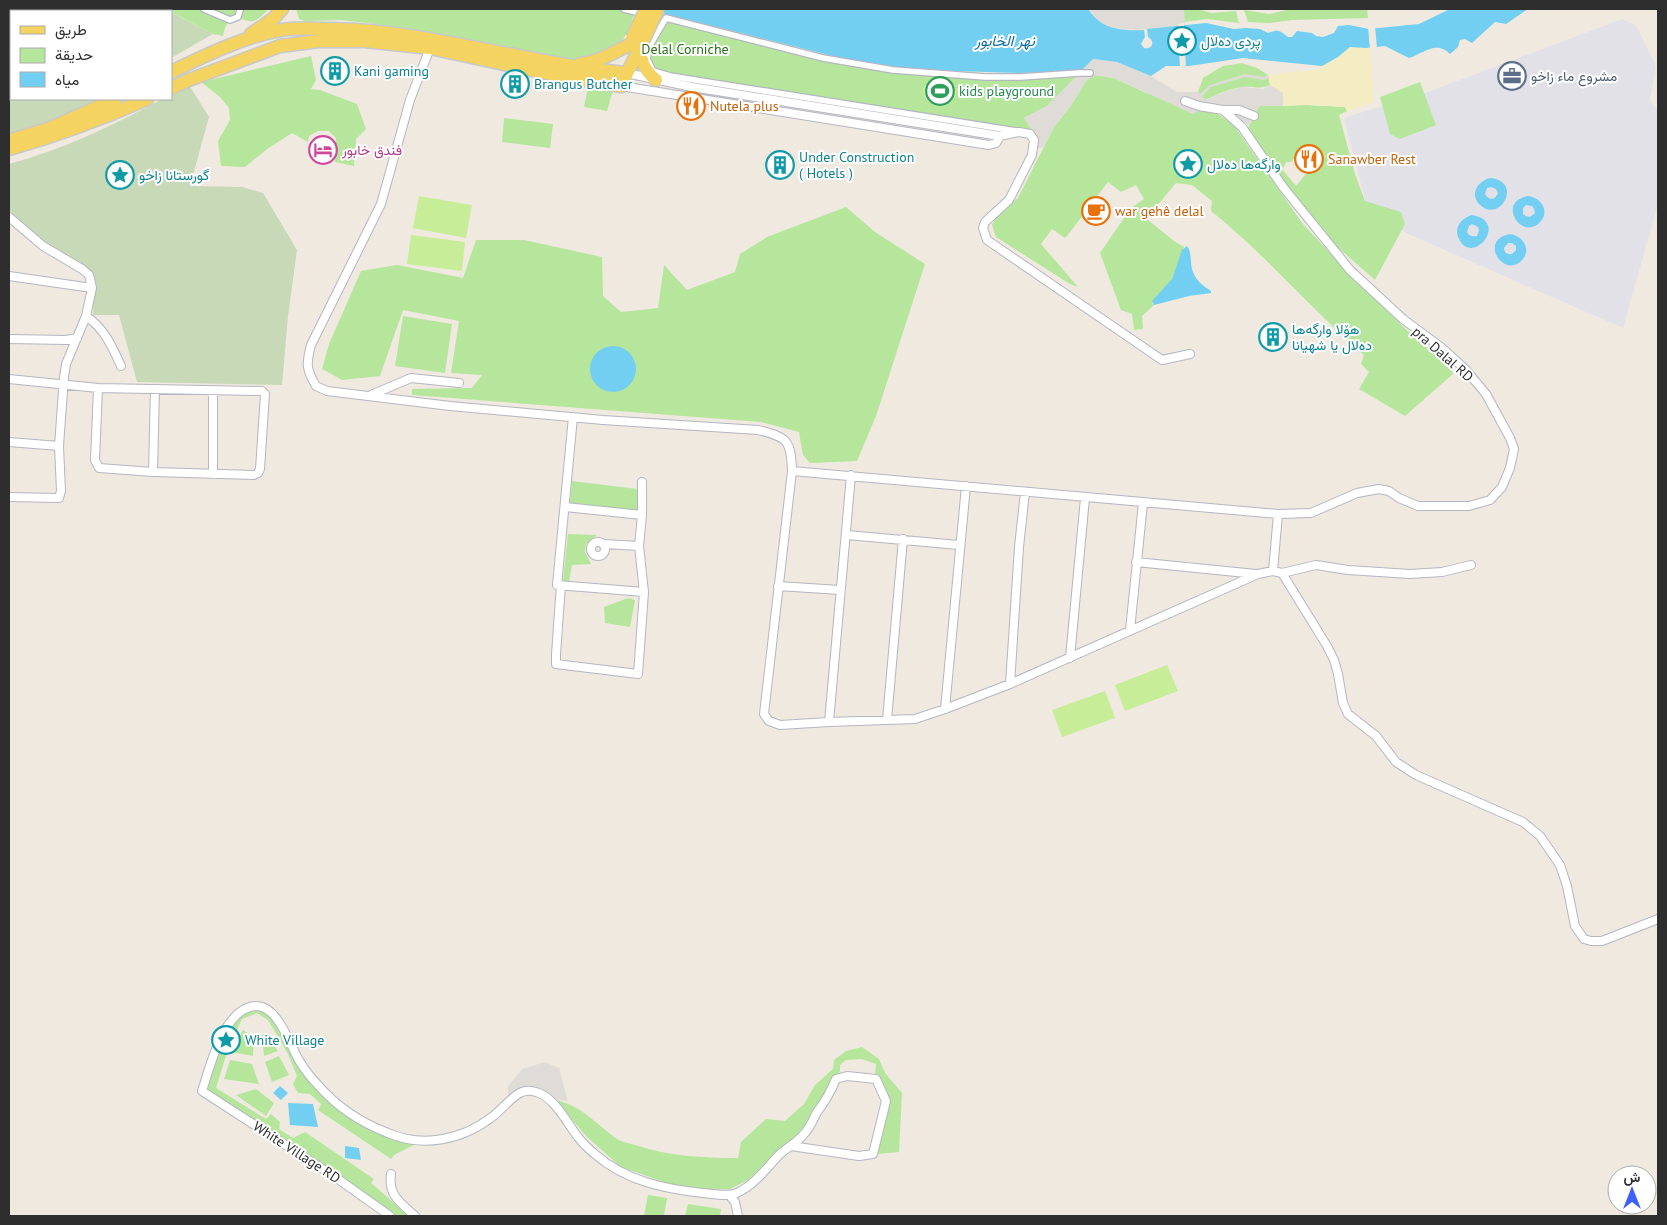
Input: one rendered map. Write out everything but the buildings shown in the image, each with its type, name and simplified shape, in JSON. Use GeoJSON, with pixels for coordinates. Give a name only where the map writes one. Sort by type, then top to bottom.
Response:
{"type":"FeatureCollection","features":[{"type":"Feature","properties":{"kind":"main road"},"geometry":{"type":"LineString","coordinates":[[238,43],[273,19],[282,9]]}},
{"type":"Feature","properties":{"kind":"main road"},"geometry":{"type":"LineString","coordinates":[[277,48],[284,30],[288,9]]}},
{"type":"Feature","properties":{"kind":"main road"},"geometry":{"type":"LineString","coordinates":[[618,79],[636,43],[646,9]]}},
{"type":"Feature","properties":{"kind":"main road"},"geometry":{"type":"LineString","coordinates":[[571,65],[588,63],[636,43],[662,14]]}},
{"type":"Feature","properties":{"kind":"main road"},"geometry":{"type":"LineString","coordinates":[[172,72],[258,34],[284,30],[348,30],[396,33],[571,65],[618,79]]}},
{"type":"Feature","properties":{"kind":"main road"},"geometry":{"type":"LineString","coordinates":[[172,88],[277,48],[319,41],[365,41],[430,48],[560,76],[618,79]]}},
{"type":"Feature","properties":{"kind":"main road"},"geometry":{"type":"LineString","coordinates":[[636,43],[642,63],[656,80]]}},
{"type":"Feature","properties":{"kind":"main road"},"geometry":{"type":"LineString","coordinates":[[9,141],[48,129],[114,100]]}},
{"type":"Feature","properties":{"kind":"main road"},"geometry":{"type":"LineString","coordinates":[[9,149],[55,136],[145,100]]}},
{"type":"Feature","properties":{"kind":"street"},"geometry":{"type":"LineString","coordinates":[[204,9],[230,20],[238,17],[240,10]]}},
{"type":"Feature","properties":{"kind":"street"},"geometry":{"type":"LineString","coordinates":[[624,9],[662,14],[823,58],[893,70],[985,77],[1090,73]]}},
{"type":"Feature","properties":{"kind":"street"},"geometry":{"type":"LineString","coordinates":[[662,14],[650,44],[647,59],[653,71],[666,75],[1030,134],[1034,140],[1032,155],[1009,200],[985,222],[983,228],[987,240],[1162,360],[1190,354]]}},
{"type":"Feature","properties":{"kind":"street"},"geometry":{"type":"LineString","coordinates":[[430,48],[410,100],[380,204],[311,345],[307,360],[309,374],[316,386],[328,390],[369,396],[450,406],[573,417],[758,430],[773,433],[785,440],[791,450],[792,471],[764,714],[769,721],[780,725],[915,719],[1010,684],[1258,574],[1273,571],[1282,573],[1316,565],[1348,570],[1410,574],[1442,572],[1470,566]]}},
{"type":"Feature","properties":{"kind":"street"},"geometry":{"type":"LineString","coordinates":[[618,79],[656,80],[1000,136],[1019,132]]}},
{"type":"Feature","properties":{"kind":"street"},"geometry":{"type":"LineString","coordinates":[[618,79],[689,97],[989,145],[996,144],[1000,136]]}},
{"type":"Feature","properties":{"kind":"street"},"geometry":{"type":"LineString","coordinates":[[689,97],[692,87]]}},
{"type":"Feature","properties":{"kind":"street"},"geometry":{"type":"LineString","coordinates":[[1185,101],[1199,106],[1223,110],[1239,110],[1254,116]]}},
{"type":"Feature","properties":{"kind":"street","name":"pra Dalal RD"},"geometry":{"type":"LineString","coordinates":[[792,471],[1278,514],[1311,513],[1357,493],[1379,489],[1389,491],[1399,498],[1418,506],[1470,506],[1490,500],[1502,486],[1510,468],[1514,449],[1486,394],[1442,348],[1403,319],[1350,270],[1283,187],[1242,127],[1223,110]]}},
{"type":"Feature","properties":{"kind":"street"},"geometry":{"type":"LineString","coordinates":[[9,217],[43,246],[82,269],[89,276],[92,288],[86,316],[66,364],[58,446],[61,491],[59,498],[9,497]]}},
{"type":"Feature","properties":{"kind":"street"},"geometry":{"type":"LineString","coordinates":[[9,276],[92,288]]}},
{"type":"Feature","properties":{"kind":"street"},"geometry":{"type":"LineString","coordinates":[[86,316],[102,330],[121,366]]}},
{"type":"Feature","properties":{"kind":"street"},"geometry":{"type":"LineString","coordinates":[[9,338],[66,340],[77,338]]}},
{"type":"Feature","properties":{"kind":"street"},"geometry":{"type":"LineString","coordinates":[[369,396],[411,378],[459,382]]}},
{"type":"Feature","properties":{"kind":"street"},"geometry":{"type":"LineString","coordinates":[[9,379],[98,388],[262,391],[265,394],[260,470],[254,475],[153,472],[99,468],[96,460],[98,388]]}},
{"type":"Feature","properties":{"kind":"street"},"geometry":{"type":"LineString","coordinates":[[153,472],[155,389]]}},
{"type":"Feature","properties":{"kind":"street"},"geometry":{"type":"LineString","coordinates":[[213,391],[213,474]]}},
{"type":"Feature","properties":{"kind":"street"},"geometry":{"type":"LineString","coordinates":[[573,417],[557,585],[644,592]]}},
{"type":"Feature","properties":{"kind":"street"},"geometry":{"type":"LineString","coordinates":[[9,442],[58,446]]}},
{"type":"Feature","properties":{"kind":"street"},"geometry":{"type":"LineString","coordinates":[[829,722],[851,475]]}},
{"type":"Feature","properties":{"kind":"street"},"geometry":{"type":"LineString","coordinates":[[561,585],[556,664],[638,674],[644,592],[640,546],[642,482]]}},
{"type":"Feature","properties":{"kind":"street"},"geometry":{"type":"LineString","coordinates":[[945,709],[966,486]]}},
{"type":"Feature","properties":{"kind":"street"},"geometry":{"type":"LineString","coordinates":[[1010,684],[1019,547],[1025,492]]}},
{"type":"Feature","properties":{"kind":"street"},"geometry":{"type":"LineString","coordinates":[[1070,658],[1085,498]]}},
{"type":"Feature","properties":{"kind":"street"},"geometry":{"type":"LineString","coordinates":[[1130,630],[1143,503]]}},
{"type":"Feature","properties":{"kind":"street"},"geometry":{"type":"LineString","coordinates":[[565,507],[642,516]]}},
{"type":"Feature","properties":{"kind":"street"},"geometry":{"type":"LineString","coordinates":[[1273,571],[1278,514]]}},
{"type":"Feature","properties":{"kind":"street"},"geometry":{"type":"LineString","coordinates":[[847,535],[959,545]]}},
{"type":"Feature","properties":{"kind":"street"},"geometry":{"type":"LineString","coordinates":[[887,720],[903,539]]}},
{"type":"Feature","properties":{"kind":"street"},"geometry":{"type":"LineString","coordinates":[[604,544],[640,546]]}},
{"type":"Feature","properties":{"kind":"street"},"geometry":{"type":"LineString","coordinates":[[1136,562],[1258,574]]}},
{"type":"Feature","properties":{"kind":"street"},"geometry":{"type":"LineString","coordinates":[[1282,573],[1334,660],[1343,703],[1348,714],[1376,736],[1396,762],[1423,778],[1523,822],[1540,836],[1560,865],[1567,886],[1575,926],[1584,939],[1602,941],[1658,919]]}},
{"type":"Feature","properties":{"kind":"street"},"geometry":{"type":"LineString","coordinates":[[778,586],[840,590]]}},
{"type":"Feature","properties":{"kind":"street","name":"White Village RD"},"geometry":{"type":"LineString","coordinates":[[390,1216],[338,1178],[202,1091],[220,1039],[227,1026],[244,1010],[257,1006],[266,1009],[275,1016],[299,1061],[313,1080],[329,1096],[367,1124],[394,1136],[420,1142],[436,1141],[451,1137],[479,1126],[517,1094],[533,1091],[542,1094],[549,1100],[579,1140],[618,1171],[673,1190],[729,1194]]}},
{"type":"Feature","properties":{"kind":"street"},"geometry":{"type":"LineString","coordinates":[[729,1194],[735,1194],[752,1184],[784,1150],[801,1138],[810,1127],[836,1079],[847,1076],[876,1079],[886,1101],[873,1154],[859,1156],[791,1146]]}},
{"type":"Feature","properties":{"kind":"street"},"geometry":{"type":"LineString","coordinates":[[391,1174],[390,1184],[393,1194],[416,1216]]}},
{"type":"Feature","properties":{"kind":"street"},"geometry":{"type":"LineString","coordinates":[[729,1194],[735,1202],[738,1216]]}},
{"type":"Feature","properties":{"kind":"shaded area"},"geometry":{"type":"Polygon","coordinates":[[[1088,9],[1184,9],[1185,26],[1135,30],[1113,28],[1100,22],[1088,9]]]}},
{"type":"Feature","properties":{"kind":"shaded area"},"geometry":{"type":"Polygon","coordinates":[[[1622,19],[1636,25],[1656,66],[1650,100],[1658,112],[1658,204],[1623,328],[1406,233],[1365,200],[1344,118],[1428,92],[1622,19]]]}},
{"type":"Feature","properties":{"kind":"shaded area"},"geometry":{"type":"Polygon","coordinates":[[[1093,59],[1117,62],[1151,76],[1177,92],[1198,92],[1200,94],[1210,85],[1245,74],[1264,77],[1268,75],[1269,78],[1264,80],[1245,77],[1211,87],[1202,96],[1205,100],[1242,87],[1263,89],[1270,85],[1283,93],[1283,106],[1259,106],[1249,125],[1230,111],[1207,107],[1193,114],[1114,78],[1095,75],[1086,81],[1070,107],[1054,127],[1043,148],[1034,148],[1030,134],[1033,130],[1024,118],[1047,106],[1093,59]]]}},
{"type":"Feature","properties":{"kind":"shaded area"},"geometry":{"type":"Polygon","coordinates":[[[545,1062],[559,1068],[568,1101],[549,1099],[525,1091],[508,1103],[508,1086],[522,1069],[545,1062]]]}},
{"type":"Feature","properties":{"kind":"green space"},"geometry":{"type":"Polygon","coordinates":[[[9,9],[168,10],[10,10],[10,100],[97,100],[80,110],[9,135],[9,9]]]}},
{"type":"Feature","properties":{"kind":"green space"},"geometry":{"type":"Polygon","coordinates":[[[166,9],[269,9],[255,21],[248,21],[238,17],[229,21],[223,36],[213,34],[172,12],[172,10],[166,9]]]}},
{"type":"Feature","properties":{"kind":"green space","name":"Delal Corniche"},"geometry":{"type":"Polygon","coordinates":[[[296,9],[637,9],[626,35],[616,46],[595,56],[565,60],[391,26],[341,20],[305,21],[299,19],[296,9]]]}},
{"type":"Feature","properties":{"kind":"green space"},"geometry":{"type":"Polygon","coordinates":[[[1184,9],[1198,9],[1211,13],[1236,11],[1239,23],[1207,19],[1184,22],[1184,9]]]}},
{"type":"Feature","properties":{"kind":"green space"},"geometry":{"type":"Polygon","coordinates":[[[1291,9],[1367,9],[1368,18],[1292,20],[1270,23],[1248,22],[1244,10],[1269,14],[1291,9]]]}},
{"type":"Feature","properties":{"kind":"green space"},"geometry":{"type":"Polygon","coordinates":[[[172,13],[213,34],[172,57],[172,13]]]}},
{"type":"Feature","properties":{"kind":"green space","name":"Delal Corniche"},"geometry":{"type":"Polygon","coordinates":[[[667,15],[810,52],[896,67],[990,73],[1083,71],[1047,106],[1024,118],[1033,131],[1030,134],[653,71],[647,59],[650,45],[667,15]]]}},
{"type":"Feature","properties":{"kind":"green space"},"geometry":{"type":"Polygon","coordinates":[[[311,56],[316,80],[311,89],[320,90],[357,104],[366,129],[356,139],[354,166],[335,162],[336,138],[329,131],[318,131],[309,136],[308,142],[292,133],[267,149],[245,167],[221,166],[218,141],[230,120],[229,108],[220,97],[201,82],[311,56]]]}},
{"type":"Feature","properties":{"kind":"green space"},"geometry":{"type":"Polygon","coordinates":[[[1242,63],[1257,68],[1268,75],[1270,85],[1233,89],[1205,100],[1198,92],[1203,78],[1223,66],[1242,63]]]}},
{"type":"Feature","properties":{"kind":"green space"},"geometry":{"type":"Polygon","coordinates":[[[1095,75],[1114,78],[1146,93],[1207,107],[1233,124],[1302,223],[1355,280],[1413,336],[1449,365],[1453,374],[1405,416],[1359,389],[1369,372],[1361,364],[1364,355],[1251,246],[1211,211],[1212,201],[1192,185],[1176,183],[1156,207],[1147,213],[1148,220],[1184,247],[1172,279],[1152,303],[1154,305],[1142,316],[1143,329],[1134,330],[1132,314],[1121,310],[1100,253],[1131,208],[1144,199],[1136,185],[1121,192],[1108,182],[1065,238],[1052,229],[1041,244],[1078,287],[1070,284],[996,237],[992,225],[997,216],[1018,198],[1054,127],[1070,107],[1086,81],[1095,75]]]}},
{"type":"Feature","properties":{"kind":"green space","name":"kids playground"},"geometry":{"type":"Polygon","coordinates":[[[936,81],[953,86],[957,91],[956,96],[945,102],[927,99],[923,92],[924,87],[936,81]]]}},
{"type":"Feature","properties":{"kind":"green space"},"geometry":{"type":"Polygon","coordinates":[[[1420,82],[1436,125],[1400,139],[1390,134],[1380,97],[1420,82]]]}},
{"type":"Feature","properties":{"kind":"green space"},"geometry":{"type":"Polygon","coordinates":[[[189,85],[209,117],[190,186],[242,187],[263,193],[297,250],[288,316],[282,385],[137,382],[119,315],[93,315],[94,275],[32,233],[9,210],[9,164],[49,152],[87,136],[160,100],[172,100],[172,94],[189,85]]]}},
{"type":"Feature","properties":{"kind":"green space"},"geometry":{"type":"Polygon","coordinates":[[[588,86],[613,90],[607,111],[584,107],[588,86]]]}},
{"type":"Feature","properties":{"kind":"green space"},"geometry":{"type":"Polygon","coordinates":[[[1307,105],[1345,107],[1347,111],[1339,115],[1355,174],[1365,201],[1401,212],[1405,224],[1375,280],[1334,244],[1282,181],[1247,130],[1259,106],[1307,105]],[[1303,149],[1291,162],[1286,162],[1284,167],[1281,168],[1296,186],[1309,170],[1314,170],[1319,165],[1303,149]]]}},
{"type":"Feature","properties":{"kind":"green space"},"geometry":{"type":"Polygon","coordinates":[[[504,118],[553,124],[550,148],[502,142],[504,118]]]}},
{"type":"Feature","properties":{"kind":"green space"},"geometry":{"type":"Polygon","coordinates":[[[419,196],[472,205],[466,238],[413,228],[419,196]]]}},
{"type":"Feature","properties":{"kind":"green space"},"geometry":{"type":"Polygon","coordinates":[[[846,207],[875,232],[925,264],[876,416],[857,461],[810,463],[803,455],[799,432],[761,422],[412,395],[412,389],[472,388],[482,375],[451,373],[459,321],[403,310],[380,376],[342,380],[322,369],[329,344],[361,271],[397,265],[463,278],[476,240],[524,240],[602,257],[603,296],[621,312],[658,308],[664,265],[687,290],[735,272],[740,254],[767,237],[846,207]]]}},
{"type":"Feature","properties":{"kind":"green space"},"geometry":{"type":"Polygon","coordinates":[[[411,235],[465,242],[462,271],[407,264],[411,235]]]}},
{"type":"Feature","properties":{"kind":"green space"},"geometry":{"type":"Polygon","coordinates":[[[403,316],[452,324],[445,373],[395,366],[403,316]]]}},
{"type":"Feature","properties":{"kind":"green space"},"geometry":{"type":"Polygon","coordinates":[[[572,481],[637,489],[639,512],[570,503],[572,481]]]}},
{"type":"Feature","properties":{"kind":"green space"},"geometry":{"type":"Polygon","coordinates":[[[568,534],[597,535],[586,544],[585,552],[591,564],[572,565],[569,582],[563,581],[568,534]]]}},
{"type":"Feature","properties":{"kind":"green space"},"geometry":{"type":"Polygon","coordinates":[[[628,598],[635,600],[630,627],[605,623],[604,607],[628,598]]]}},
{"type":"Feature","properties":{"kind":"green space"},"geometry":{"type":"Polygon","coordinates":[[[1167,665],[1178,691],[1125,711],[1115,685],[1167,665]]]}},
{"type":"Feature","properties":{"kind":"green space"},"geometry":{"type":"Polygon","coordinates":[[[1105,691],[1115,718],[1062,737],[1052,710],[1105,691]]]}},
{"type":"Feature","properties":{"kind":"green space"},"geometry":{"type":"Polygon","coordinates":[[[257,1006],[275,1016],[308,1074],[352,1115],[420,1142],[394,1155],[391,1159],[318,1110],[321,1104],[310,1094],[298,1093],[293,1084],[297,1076],[288,1054],[268,1020],[257,1013],[242,1019],[228,1049],[216,1088],[266,1119],[271,1114],[280,1122],[279,1129],[293,1138],[305,1132],[374,1179],[371,1183],[409,1216],[390,1216],[202,1091],[220,1039],[236,1016],[257,1006]]]}},
{"type":"Feature","properties":{"kind":"green space"},"geometry":{"type":"Polygon","coordinates":[[[243,1030],[254,1037],[253,1056],[231,1052],[243,1030]]]}},
{"type":"Feature","properties":{"kind":"green space"},"geometry":{"type":"Polygon","coordinates":[[[266,1033],[278,1051],[264,1056],[262,1035],[266,1033]]]}},
{"type":"Feature","properties":{"kind":"green space"},"geometry":{"type":"Polygon","coordinates":[[[862,1047],[879,1059],[885,1073],[902,1093],[899,1152],[877,1154],[888,1099],[875,1075],[876,1064],[861,1059],[846,1060],[840,1065],[840,1071],[809,1123],[797,1138],[775,1154],[748,1180],[730,1189],[699,1189],[667,1183],[621,1167],[587,1137],[555,1100],[573,1106],[623,1142],[673,1154],[738,1158],[741,1142],[766,1119],[785,1121],[804,1104],[815,1085],[833,1069],[834,1060],[846,1051],[862,1047]]]}},
{"type":"Feature","properties":{"kind":"green space"},"geometry":{"type":"Polygon","coordinates":[[[279,1056],[289,1075],[272,1082],[265,1062],[279,1056]]]}},
{"type":"Feature","properties":{"kind":"green space"},"geometry":{"type":"Polygon","coordinates":[[[230,1060],[252,1064],[259,1084],[224,1079],[230,1060]]]}},
{"type":"Feature","properties":{"kind":"green space"},"geometry":{"type":"Polygon","coordinates":[[[256,1089],[274,1103],[266,1116],[236,1095],[256,1089]]]}},
{"type":"Feature","properties":{"kind":"green space"},"geometry":{"type":"Polygon","coordinates":[[[648,1195],[667,1198],[664,1216],[644,1216],[648,1195]]]}},
{"type":"Feature","properties":{"kind":"green space"},"geometry":{"type":"Polygon","coordinates":[[[688,1204],[721,1209],[720,1216],[685,1216],[688,1204]]]}},
{"type":"Feature","properties":{"kind":"sand"},"geometry":{"type":"Polygon","coordinates":[[[1349,47],[1370,48],[1374,102],[1347,111],[1345,107],[1283,106],[1283,93],[1270,85],[1268,75],[1316,70],[1338,57],[1349,47]]]}},
{"type":"Feature","properties":{"kind":"water","name":"نهر الخابور"},"geometry":{"type":"Polygon","coordinates":[[[645,9],[1088,9],[1098,20],[1114,28],[1144,30],[1145,37],[1141,44],[1144,48],[1149,48],[1152,45],[1152,41],[1148,37],[1147,29],[1206,23],[1234,29],[1260,29],[1268,33],[1278,31],[1288,37],[1292,37],[1297,31],[1323,37],[1334,33],[1338,26],[1349,25],[1369,29],[1419,24],[1450,9],[1528,9],[1506,24],[1495,22],[1472,43],[1465,39],[1460,40],[1458,47],[1450,54],[1440,48],[1435,48],[1409,58],[1385,46],[1350,47],[1338,57],[1322,66],[1243,58],[1189,66],[1166,66],[1151,76],[1117,62],[1093,59],[1082,70],[1020,73],[896,67],[845,59],[645,9]]]}},
{"type":"Feature","properties":{"kind":"water"},"geometry":{"type":"Polygon","coordinates":[[[1491,178],[1501,181],[1506,187],[1507,194],[1505,200],[1494,209],[1487,209],[1479,204],[1475,196],[1475,191],[1479,184],[1491,178]],[[1487,188],[1485,194],[1489,198],[1495,198],[1498,193],[1496,189],[1487,188]]]}},
{"type":"Feature","properties":{"kind":"water"},"geometry":{"type":"Polygon","coordinates":[[[1528,196],[1540,201],[1544,209],[1544,217],[1541,221],[1534,226],[1527,227],[1520,224],[1515,219],[1513,212],[1518,200],[1528,196]],[[1526,205],[1523,208],[1523,214],[1530,217],[1535,213],[1532,206],[1526,205]]]}},
{"type":"Feature","properties":{"kind":"water"},"geometry":{"type":"Polygon","coordinates":[[[1472,215],[1483,219],[1488,225],[1488,233],[1485,240],[1472,248],[1465,246],[1457,235],[1458,227],[1468,216],[1472,215]],[[1472,224],[1467,232],[1471,236],[1477,236],[1478,227],[1472,224]]]}},
{"type":"Feature","properties":{"kind":"water"},"geometry":{"type":"Polygon","coordinates":[[[1510,234],[1521,239],[1526,247],[1523,259],[1516,264],[1509,265],[1502,262],[1497,257],[1495,250],[1500,238],[1510,234]],[[1508,243],[1504,248],[1507,254],[1512,254],[1516,250],[1516,246],[1508,243]]]}},
{"type":"Feature","properties":{"kind":"water"},"geometry":{"type":"Polygon","coordinates":[[[1187,246],[1190,251],[1192,269],[1195,276],[1211,293],[1189,296],[1154,305],[1152,301],[1172,279],[1182,250],[1187,246]]]}},
{"type":"Feature","properties":{"kind":"water"},"geometry":{"type":"Polygon","coordinates":[[[613,346],[626,350],[632,356],[636,369],[632,382],[626,388],[613,392],[600,388],[594,382],[590,369],[594,356],[600,350],[613,346]]]}},
{"type":"Feature","properties":{"kind":"water"},"geometry":{"type":"Polygon","coordinates":[[[280,1086],[288,1093],[281,1100],[273,1093],[280,1086]]]}},
{"type":"Feature","properties":{"kind":"water"},"geometry":{"type":"Polygon","coordinates":[[[288,1103],[313,1104],[318,1127],[290,1125],[288,1103]]]}},
{"type":"Feature","properties":{"kind":"water"},"geometry":{"type":"Polygon","coordinates":[[[345,1146],[359,1148],[361,1160],[345,1158],[345,1146]]]}},
{"type":"Feature","properties":{"kind":"pier"},"geometry":{"type":"Polygon","coordinates":[[[1184,23],[1186,69],[1180,69],[1178,24],[1184,23]]]}},
{"type":"Feature","properties":{"kind":"pier"},"geometry":{"type":"Polygon","coordinates":[[[1368,26],[1375,26],[1377,49],[1370,50],[1368,26]]]}},
{"type":"Feature","properties":{"kind":"place","name":"پردی دەلال"},"geometry":{"type":"Point","coordinates":[1182,41]}},
{"type":"Feature","properties":{"kind":"place","name":"Kani gaming"},"geometry":{"type":"Point","coordinates":[335,71]}},
{"type":"Feature","properties":{"kind":"place","name":"مشروع ماء زاخو"},"geometry":{"type":"Point","coordinates":[1512,76]}},
{"type":"Feature","properties":{"kind":"place","name":"Brangus Butcher"},"geometry":{"type":"Point","coordinates":[515,84]}},
{"type":"Feature","properties":{"kind":"place","name":"kids playground"},"geometry":{"type":"Point","coordinates":[940,91]}},
{"type":"Feature","properties":{"kind":"place","name":"Nutela plus"},"geometry":{"type":"Point","coordinates":[691,106]}},
{"type":"Feature","properties":{"kind":"place","name":"فندق خابور"},"geometry":{"type":"Point","coordinates":[323,150]}},
{"type":"Feature","properties":{"kind":"place","name":"Sanawber Rest"},"geometry":{"type":"Point","coordinates":[1309,159]}},
{"type":"Feature","properties":{"kind":"place","name":"وارگەها دەلال"},"geometry":{"type":"Point","coordinates":[1188,164]}},
{"type":"Feature","properties":{"kind":"place","name":"Under Construction ( Hotels )"},"geometry":{"type":"Point","coordinates":[780,165]}},
{"type":"Feature","properties":{"kind":"place","name":"گورستانا زاخو"},"geometry":{"type":"Point","coordinates":[120,175]}},
{"type":"Feature","properties":{"kind":"place","name":"war gehê delal"},"geometry":{"type":"Point","coordinates":[1096,211]}},
{"type":"Feature","properties":{"kind":"place","name":"هۆلا وارگەها دەلال یا شهیانا"},"geometry":{"type":"Point","coordinates":[1273,337]}},
{"type":"Feature","properties":{"kind":"place","name":"White Village"},"geometry":{"type":"Point","coordinates":[226,1040]}}]}
